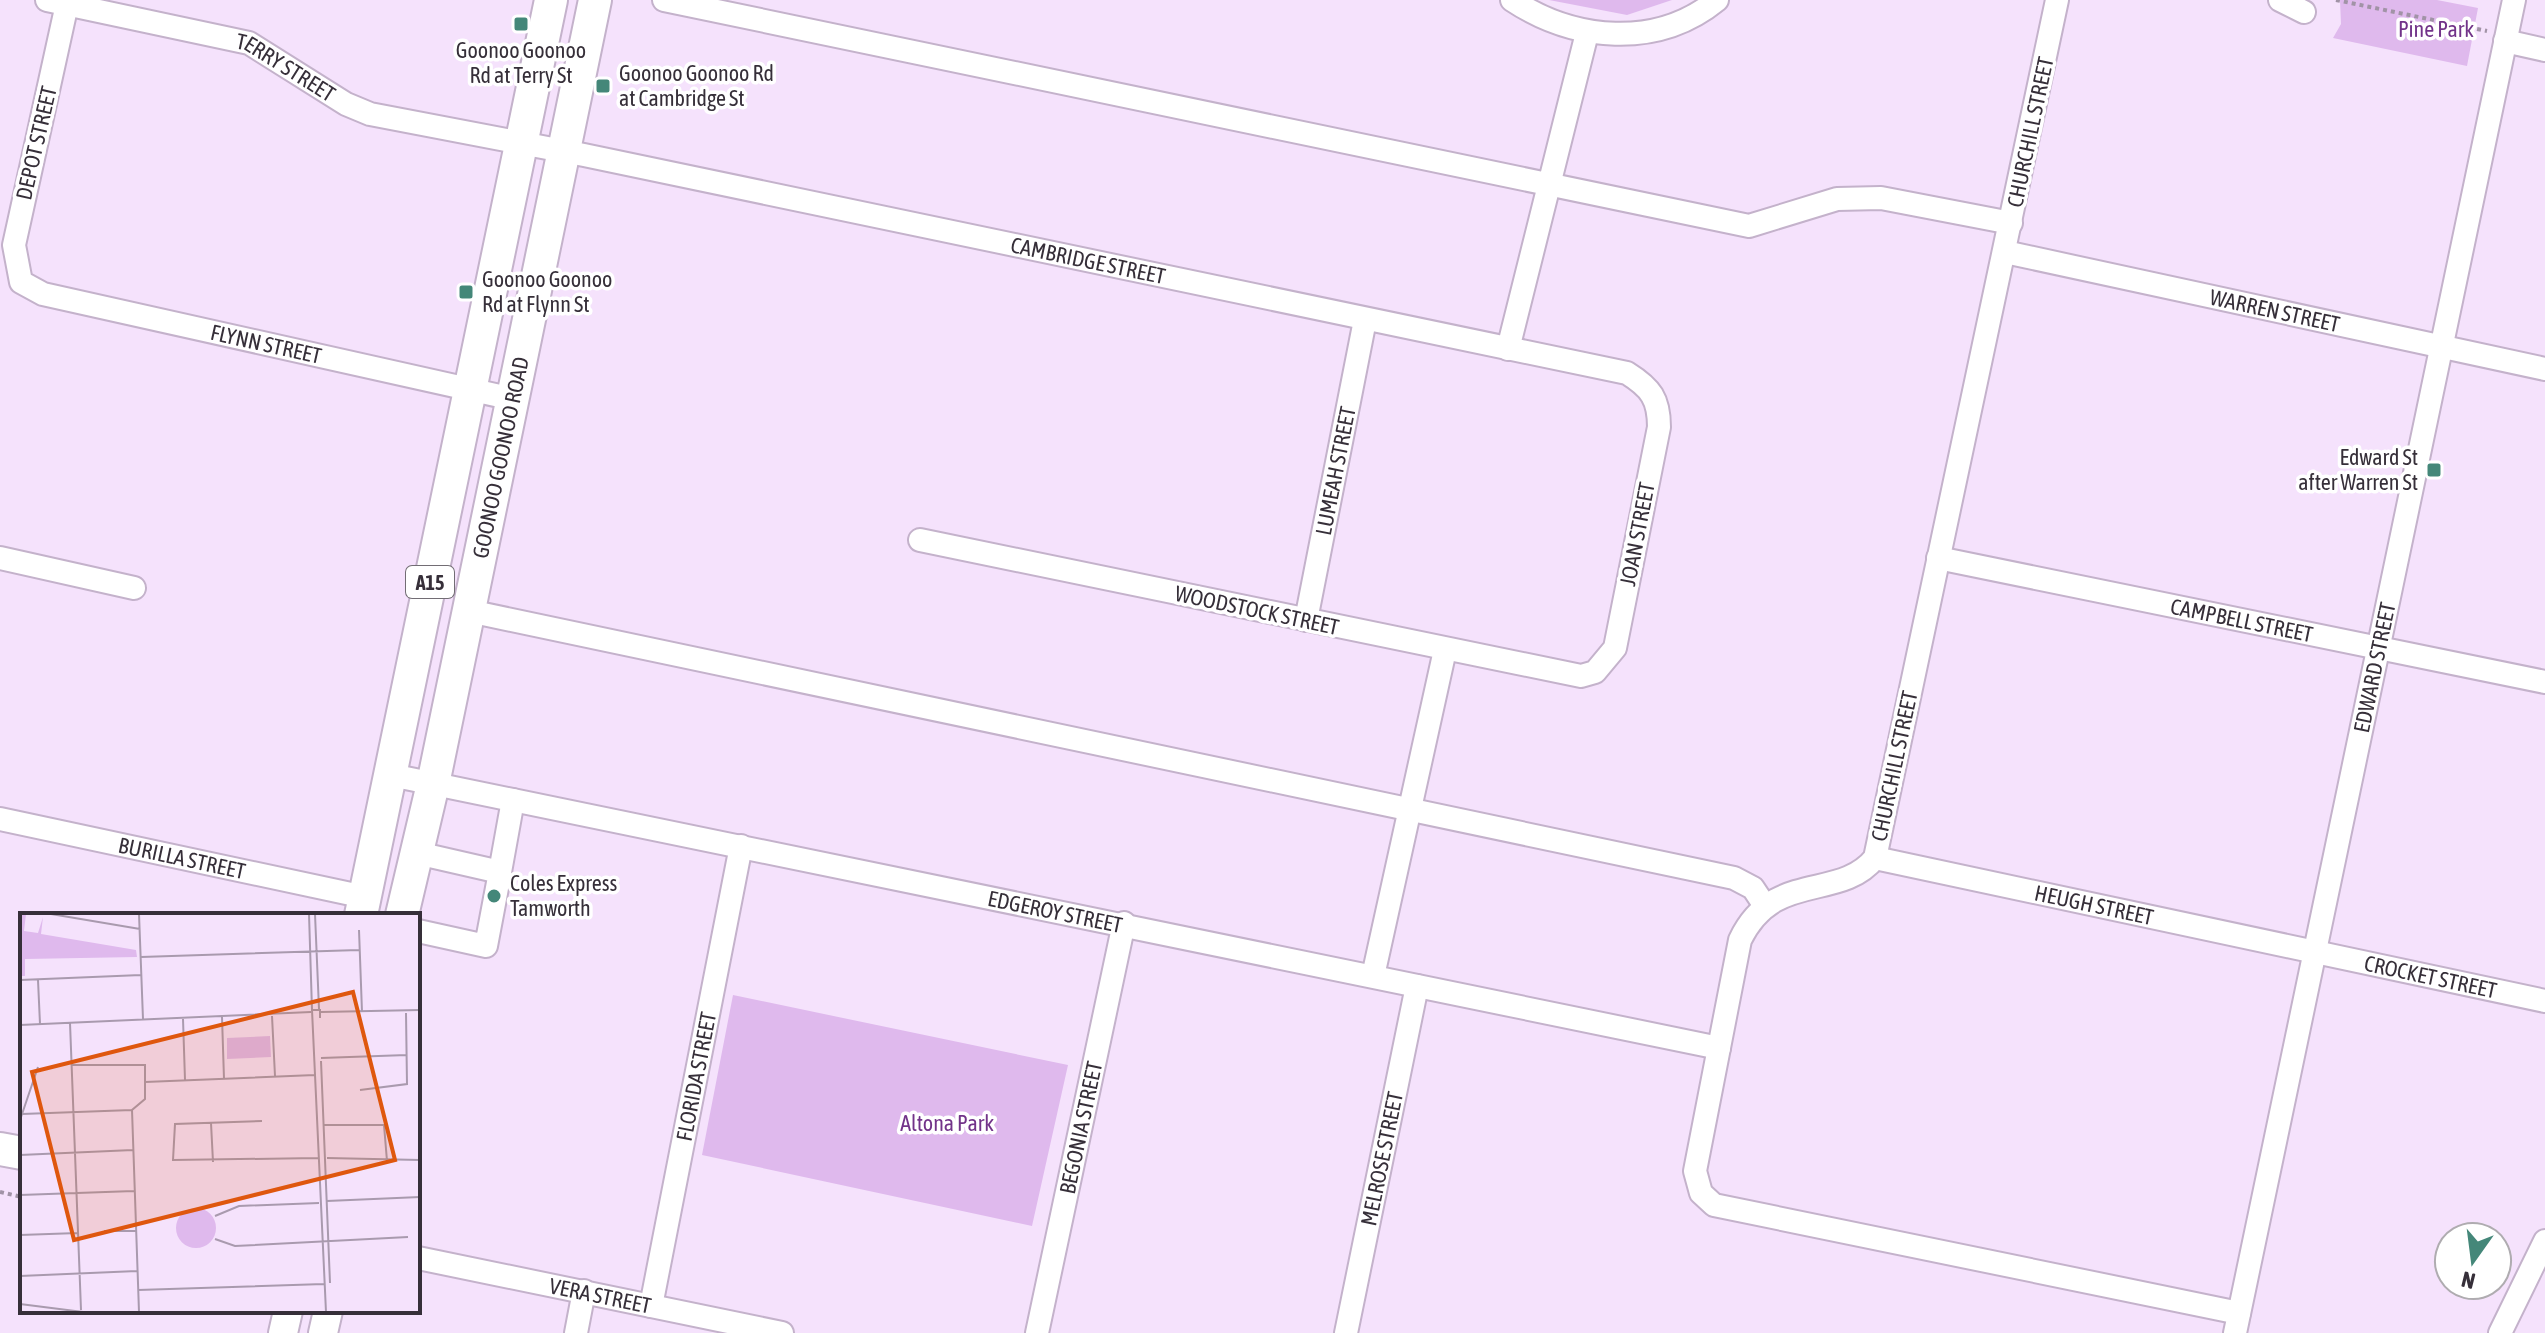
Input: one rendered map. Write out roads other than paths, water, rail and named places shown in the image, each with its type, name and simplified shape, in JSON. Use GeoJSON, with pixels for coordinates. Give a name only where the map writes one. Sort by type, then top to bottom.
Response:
{"type":"FeatureCollection","features":[{"type":"Feature","properties":{"kind":"highway","name":"GOONOO GOONOO ROAD"},"geometry":{"type":"LineString","coordinates":[[363,906],[551,0]]}},
{"type":"Feature","properties":{"kind":"highway","name":"GOONOO GOONOO ROAD"},"geometry":{"type":"LineString","coordinates":[[402,913],[433,784],[595,0]]}},
{"type":"Feature","properties":{"kind":"highway"},"geometry":{"type":"LineString","coordinates":[[0,1149],[20,1153]]}},
{"type":"Feature","properties":{"kind":"highway"},"geometry":{"type":"LineString","coordinates":[[0,1168],[20,1172]]}},
{"type":"Feature","properties":{"kind":"main road"},"geometry":{"type":"LineString","coordinates":[[283,1333],[288,1313]]}},
{"type":"Feature","properties":{"kind":"main road"},"geometry":{"type":"LineString","coordinates":[[323,1333],[328,1313]]}},
{"type":"Feature","properties":{"kind":"street"},"geometry":{"type":"LineString","coordinates":[[664,0],[1749,226],[1837,199],[1881,198],[2011,223]]}},
{"type":"Feature","properties":{"kind":"street"},"geometry":{"type":"LineString","coordinates":[[1512,0],[1541,19],[1587,33],[1645,34],[1700,14],[1717,0]]}},
{"type":"Feature","properties":{"kind":"street","name":"CHURCHILL STREET"},"geometry":{"type":"LineString","coordinates":[[2057,0],[1875,858],[1852,876],[1790,893],[1765,906],[1750,920],[1740,940],[1695,1171],[1701,1193],[1714,1205],[2237,1323]]}},
{"type":"Feature","properties":{"kind":"street"},"geometry":{"type":"LineString","coordinates":[[2280,0],[2304,12]]}},
{"type":"Feature","properties":{"kind":"street","name":"EDWARD STREET"},"geometry":{"type":"LineString","coordinates":[[2237,1323],[2514,0]]}},
{"type":"Feature","properties":{"kind":"street","name":"TERRY STREET"},"geometry":{"type":"LineString","coordinates":[[57,2],[249,43],[357,109],[520,144]]}},
{"type":"Feature","properties":{"kind":"street","name":"DEPOT STREET"},"geometry":{"type":"LineString","coordinates":[[21,282],[14,245],[57,2]]}},
{"type":"Feature","properties":{"kind":"street"},"geometry":{"type":"LineString","coordinates":[[1508,349],[1587,33]]}},
{"type":"Feature","properties":{"kind":"street"},"geometry":{"type":"LineString","coordinates":[[2506,38],[2545,50]]}},
{"type":"Feature","properties":{"kind":"street","name":"CAMBRIDGE STREET"},"geometry":{"type":"LineString","coordinates":[[520,144],[1627,373],[1651,390]]}},
{"type":"Feature","properties":{"kind":"street","name":"WARREN STREET"},"geometry":{"type":"LineString","coordinates":[[2005,252],[2545,369]]}},
{"type":"Feature","properties":{"kind":"street","name":"FLYNN STREET"},"geometry":{"type":"LineString","coordinates":[[21,282],[43,294],[513,399]]}},
{"type":"Feature","properties":{"kind":"street","name":"LUMEAH STREET"},"geometry":{"type":"LineString","coordinates":[[1306,620],[1365,320]]}},
{"type":"Feature","properties":{"kind":"street","name":"JOAN STREET"},"geometry":{"type":"LineString","coordinates":[[1595,672],[1615,648],[1659,427],[1659,410],[1651,390]]}},
{"type":"Feature","properties":{"kind":"street","name":"WOODSTOCK STREET"},"geometry":{"type":"LineString","coordinates":[[920,540],[1566,675],[1595,672]]}},
{"type":"Feature","properties":{"kind":"street"},"geometry":{"type":"LineString","coordinates":[[0,558],[134,588]]}},
{"type":"Feature","properties":{"kind":"street","name":"CAMPBELL STREET"},"geometry":{"type":"LineString","coordinates":[[1938,558],[2545,682]]}},
{"type":"Feature","properties":{"kind":"street"},"geometry":{"type":"LineString","coordinates":[[469,611],[1734,878],[1753,888],[1765,906]]}},
{"type":"Feature","properties":{"kind":"street"},"geometry":{"type":"LineString","coordinates":[[1373,976],[1445,650]]}},
{"type":"Feature","properties":{"kind":"street","name":"EDGEROY STREET"},"geometry":{"type":"LineString","coordinates":[[391,775],[1124,923],[1719,1048]]}},
{"type":"Feature","properties":{"kind":"street"},"geometry":{"type":"LineString","coordinates":[[420,931],[486,946],[513,800]]}},
{"type":"Feature","properties":{"kind":"street","name":"BURILLA STREET"},"geometry":{"type":"LineString","coordinates":[[0,819],[363,906]]}},
{"type":"Feature","properties":{"kind":"street","name":"FLORIDA STREET"},"geometry":{"type":"LineString","coordinates":[[651,1306],[741,846]]}},
{"type":"Feature","properties":{"kind":"street"},"geometry":{"type":"LineString","coordinates":[[417,853],[500,872]]}},
{"type":"Feature","properties":{"kind":"street","name":"HEUGH STREET"},"geometry":{"type":"LineString","coordinates":[[1875,858],[2315,952]]}},
{"type":"Feature","properties":{"kind":"street","name":"BEGONIA STREET"},"geometry":{"type":"LineString","coordinates":[[1037,1333],[1124,923]]}},
{"type":"Feature","properties":{"kind":"street","name":"CROCKET STREET"},"geometry":{"type":"LineString","coordinates":[[2315,952],[2545,1001]]}},
{"type":"Feature","properties":{"kind":"street","name":"MELROSE STREET"},"geometry":{"type":"LineString","coordinates":[[1346,1333],[1417,986]]}},
{"type":"Feature","properties":{"kind":"street"},"geometry":{"type":"LineString","coordinates":[[2500,1333],[2545,1241]]}},
{"type":"Feature","properties":{"kind":"street","name":"VERA STREET"},"geometry":{"type":"LineString","coordinates":[[420,1258],[782,1333]]}},
{"type":"Feature","properties":{"kind":"street"},"geometry":{"type":"LineString","coordinates":[[576,1333],[584,1291]]}},
{"type":"Feature","properties":{"kind":"place","name":"Goonoo Goonoo Rd at Terry St"},"geometry":{"type":"Point","coordinates":[521,24]}},
{"type":"Feature","properties":{"kind":"place","name":"Goonoo Goonoo Rd at Cambridge St"},"geometry":{"type":"Point","coordinates":[603,86]}},
{"type":"Feature","properties":{"kind":"place","name":"Goonoo Goonoo Rd at Flynn St"},"geometry":{"type":"Point","coordinates":[466,292]}},
{"type":"Feature","properties":{"kind":"place","name":"Edward St after Warren St"},"geometry":{"type":"Point","coordinates":[2434,470]}},
{"type":"Feature","properties":{"kind":"place","name":"Coles Express Tamworth"},"geometry":{"type":"Point","coordinates":[494,896]}},
{"type":"Feature","properties":{"kind":"park label","name":"Pine Park"},"geometry":{"type":"Point","coordinates":[2436,29]}},
{"type":"Feature","properties":{"kind":"park label","name":"Altona Park"},"geometry":{"type":"Point","coordinates":[947,1123]}}]}
